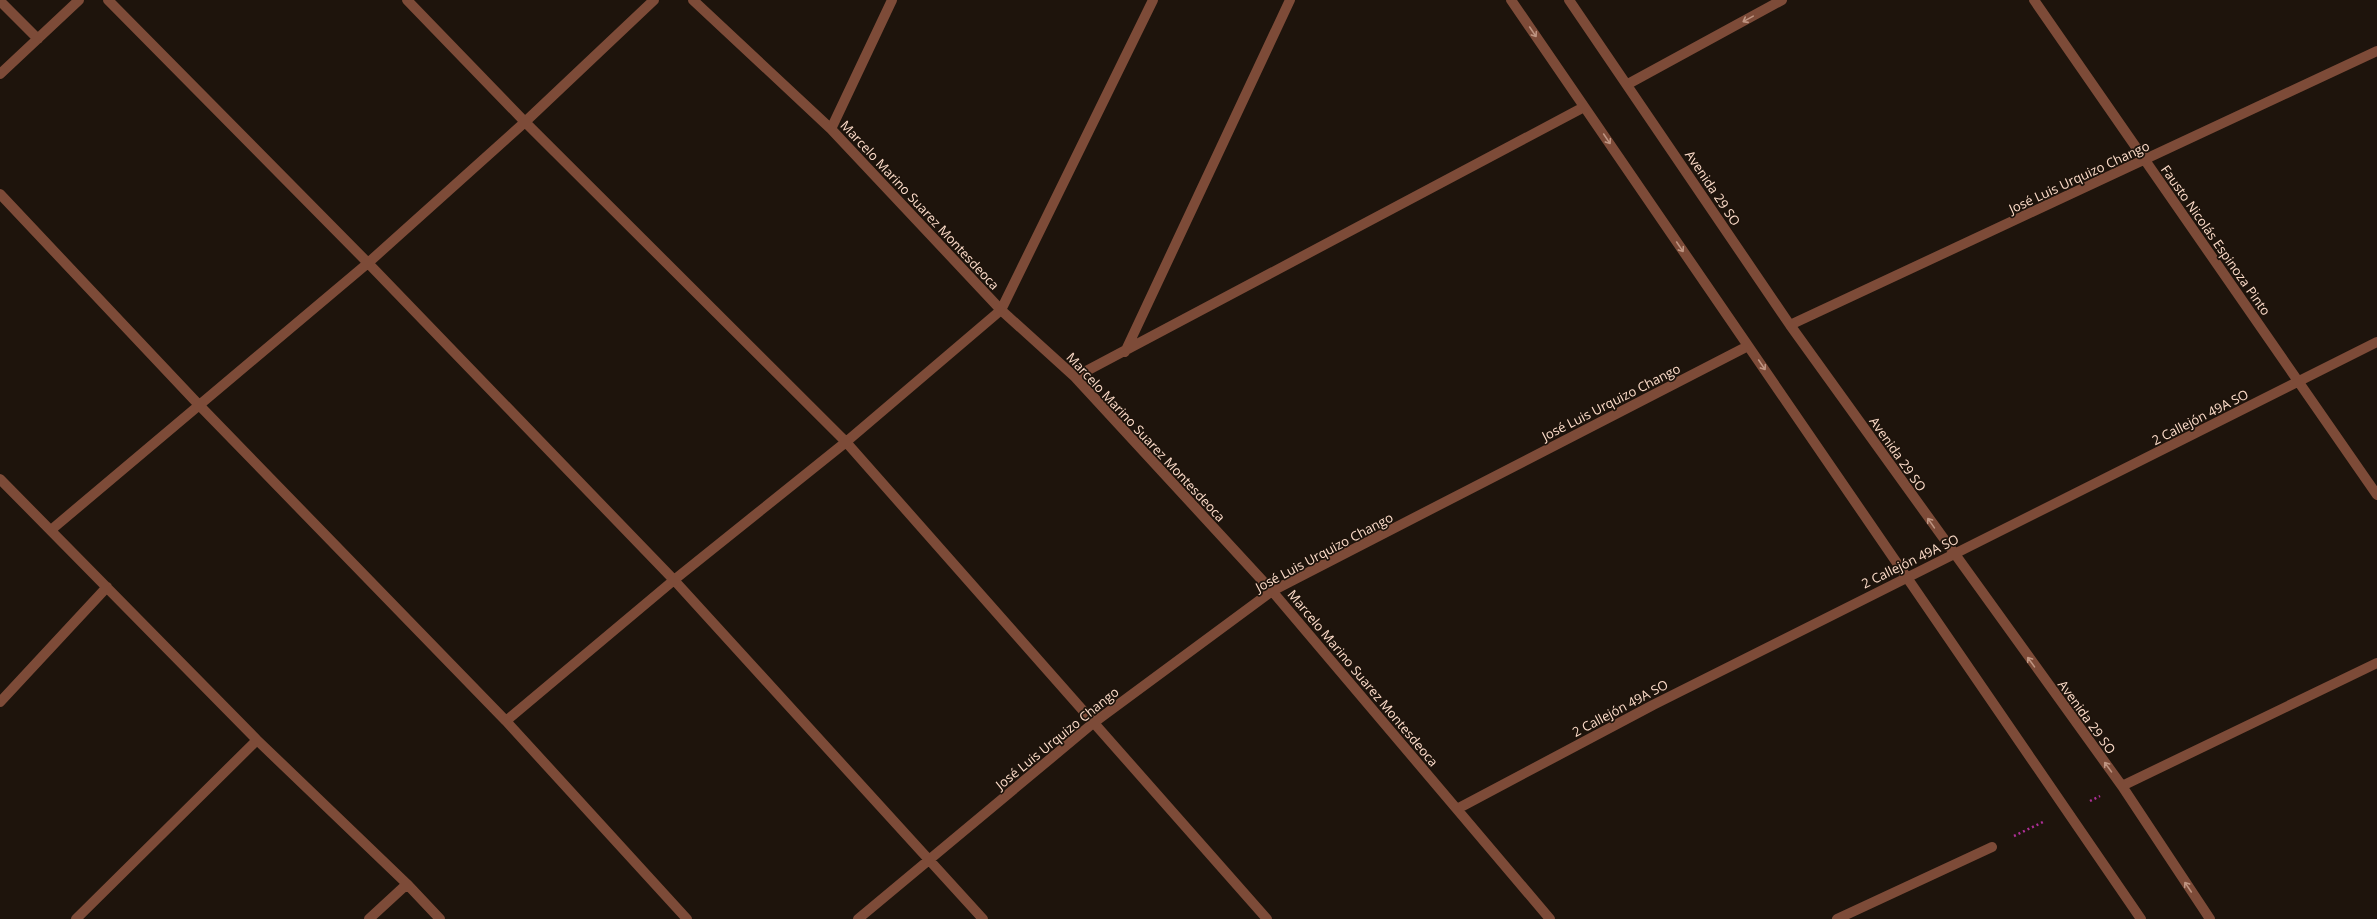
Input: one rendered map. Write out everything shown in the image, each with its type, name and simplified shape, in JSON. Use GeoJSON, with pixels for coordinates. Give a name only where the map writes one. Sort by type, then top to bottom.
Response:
{"type":"FeatureCollection","features":[{"type":"Feature","properties":{"kind":"street"},"geometry":{"type":"LineString","coordinates":[[0,74],[80,0]]}},
{"type":"Feature","properties":{"kind":"street"},"geometry":{"type":"LineString","coordinates":[[108,0],[368,263],[674,580],[983,919]]}},
{"type":"Feature","properties":{"kind":"street"},"geometry":{"type":"LineString","coordinates":[[407,0],[525,122],[846,442],[1092,724],[1267,919]]}},
{"type":"Feature","properties":{"kind":"street"},"geometry":{"type":"LineString","coordinates":[[51,530],[368,263],[525,122],[654,0]]}},
{"type":"Feature","properties":{"kind":"street","name":"Marcelo Marino Suarez Montesdeoca"},"geometry":{"type":"LineString","coordinates":[[693,0],[831,128],[1001,310],[1075,377],[1272,591],[1550,919]]}},
{"type":"Feature","properties":{"kind":"street"},"geometry":{"type":"LineString","coordinates":[[831,128],[892,0]]}},
{"type":"Feature","properties":{"kind":"street"},"geometry":{"type":"LineString","coordinates":[[506,721],[674,580],[846,442],[1001,310],[1153,0]]}},
{"type":"Feature","properties":{"kind":"street"},"geometry":{"type":"LineString","coordinates":[[1125,352],[1290,0]]}},
{"type":"Feature","properties":{"kind":"street"},"geometry":{"type":"LineString","coordinates":[[1511,0],[2141,919]]}},
{"type":"Feature","properties":{"kind":"street","name":"Avenida 29 SO"},"geometry":{"type":"LineString","coordinates":[[1569,0],[1628,84],[1790,326],[1953,555],[2122,786],[2210,919]]}},
{"type":"Feature","properties":{"kind":"street"},"geometry":{"type":"LineString","coordinates":[[1628,84],[1782,0]]}},
{"type":"Feature","properties":{"kind":"street","name":"Fausto Nicolás Espinoza Pinto"},"geometry":{"type":"LineString","coordinates":[[2034,0],[2377,495]]}},
{"type":"Feature","properties":{"kind":"street"},"geometry":{"type":"LineString","coordinates":[[0,1],[38,39]]}},
{"type":"Feature","properties":{"kind":"street","name":"José Luis Urquizo Chango"},"geometry":{"type":"LineString","coordinates":[[1790,326],[2377,51]]}},
{"type":"Feature","properties":{"kind":"street"},"geometry":{"type":"LineString","coordinates":[[1075,377],[1125,352],[1584,107]]}},
{"type":"Feature","properties":{"kind":"street"},"geometry":{"type":"LineString","coordinates":[[0,194],[199,405],[506,721],[687,919]]}},
{"type":"Feature","properties":{"kind":"street","name":"2 Callejón 49A SO"},"geometry":{"type":"LineString","coordinates":[[1457,809],[1653,705],[1907,576],[1953,555],[2377,342]]}},
{"type":"Feature","properties":{"kind":"street","name":"José Luis Urquizo Chango"},"geometry":{"type":"LineString","coordinates":[[858,919],[1092,724],[1272,591],[1748,346]]}},
{"type":"Feature","properties":{"kind":"street"},"geometry":{"type":"LineString","coordinates":[[0,479],[257,740],[408,884],[440,919]]}},
{"type":"Feature","properties":{"kind":"street"},"geometry":{"type":"LineString","coordinates":[[0,702],[107,587]]}},
{"type":"Feature","properties":{"kind":"street"},"geometry":{"type":"LineString","coordinates":[[2122,786],[2377,663]]}},
{"type":"Feature","properties":{"kind":"street"},"geometry":{"type":"LineString","coordinates":[[76,919],[257,740]]}},
{"type":"Feature","properties":{"kind":"street"},"geometry":{"type":"LineString","coordinates":[[1837,919],[1992,847]]}},
{"type":"Feature","properties":{"kind":"street"},"geometry":{"type":"LineString","coordinates":[[369,919],[408,884]]}},
{"type":"Feature","properties":{"kind":"path"},"geometry":{"type":"LineString","coordinates":[[1992,847],[2122,786]]}}]}
